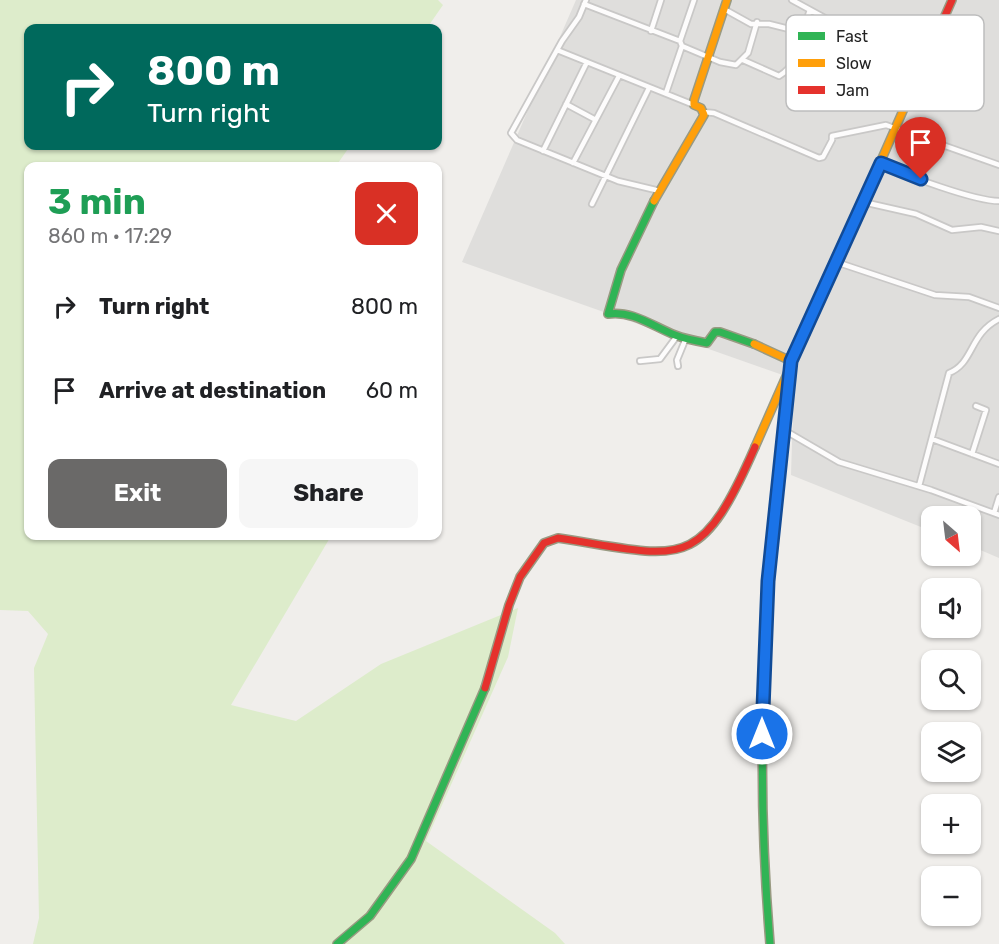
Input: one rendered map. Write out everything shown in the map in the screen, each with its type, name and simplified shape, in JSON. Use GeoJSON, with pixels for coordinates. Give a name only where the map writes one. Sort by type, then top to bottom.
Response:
{"type":"FeatureCollection","features":[{"type":"Feature","properties":{"kind":"main road"},"geometry":{"type":"LineString","coordinates":[[727,0],[694,105],[703,112],[695,136],[672,166],[621,270],[608,314],[613,312],[677,336],[708,343],[713,334],[720,330],[747,344],[766,347],[791,361]]}},
{"type":"Feature","properties":{"kind":"main road"},"geometry":{"type":"LineString","coordinates":[[945,15],[952,0]]}},
{"type":"Feature","properties":{"kind":"main road"},"geometry":{"type":"LineString","coordinates":[[337,944],[357,929],[381,903],[417,847],[483,696],[509,605],[520,577],[532,558],[552,538],[580,540],[644,552],[673,552],[697,542],[720,516],[731,497],[903,111]]}},
{"type":"Feature","properties":{"kind":"main road"},"geometry":{"type":"LineString","coordinates":[[770,944],[765,879],[762,687],[767,644],[768,581],[791,361]]}},
{"type":"Feature","properties":{"kind":"street"},"geometry":{"type":"LineString","coordinates":[[651,31],[661,0]]}},
{"type":"Feature","properties":{"kind":"street"},"geometry":{"type":"LineString","coordinates":[[666,93],[694,0]]}},
{"type":"Feature","properties":{"kind":"street"},"geometry":{"type":"LineString","coordinates":[[792,0],[819,15]]}},
{"type":"Feature","properties":{"kind":"street"},"geometry":{"type":"LineString","coordinates":[[660,192],[605,176],[513,138],[511,134],[556,50],[585,2],[732,66],[748,53],[757,22]]}},
{"type":"Feature","properties":{"kind":"street"},"geometry":{"type":"LineString","coordinates":[[724,9],[738,19],[751,24],[757,22],[786,29]]}},
{"type":"Feature","properties":{"kind":"street"},"geometry":{"type":"LineString","coordinates":[[808,15],[810,10]]}},
{"type":"Feature","properties":{"kind":"street"},"geometry":{"type":"LineString","coordinates":[[556,50],[694,105]]}},
{"type":"Feature","properties":{"kind":"street"},"geometry":{"type":"LineString","coordinates":[[742,60],[779,76],[786,72]]}},
{"type":"Feature","properties":{"kind":"street"},"geometry":{"type":"LineString","coordinates":[[543,151],[587,62]]}},
{"type":"Feature","properties":{"kind":"street"},"geometry":{"type":"LineString","coordinates":[[573,163],[594,119],[619,76]]}},
{"type":"Feature","properties":{"kind":"street"},"geometry":{"type":"LineString","coordinates":[[592,204],[649,88]]}},
{"type":"Feature","properties":{"kind":"street"},"geometry":{"type":"LineString","coordinates":[[566,104],[594,119]]}},
{"type":"Feature","properties":{"kind":"street"},"geometry":{"type":"LineString","coordinates":[[703,112],[714,113],[819,158],[823,157],[832,136],[886,125],[999,165]]}},
{"type":"Feature","properties":{"kind":"street"},"geometry":{"type":"LineString","coordinates":[[881,163],[971,196],[999,201]]}},
{"type":"Feature","properties":{"kind":"street"},"geometry":{"type":"LineString","coordinates":[[863,202],[916,214],[952,230],[981,227],[999,231]]}},
{"type":"Feature","properties":{"kind":"street"},"geometry":{"type":"LineString","coordinates":[[836,262],[934,295],[969,297],[999,308]]}},
{"type":"Feature","properties":{"kind":"street"},"geometry":{"type":"LineString","coordinates":[[919,486],[949,373],[962,365],[979,333],[999,319]]}},
{"type":"Feature","properties":{"kind":"street"},"geometry":{"type":"LineString","coordinates":[[640,361],[660,358],[677,336]]}},
{"type":"Feature","properties":{"kind":"street"},"geometry":{"type":"LineString","coordinates":[[678,366],[677,360],[686,338]]}},
{"type":"Feature","properties":{"kind":"street"},"geometry":{"type":"LineString","coordinates":[[972,454],[986,410],[975,406]]}},
{"type":"Feature","properties":{"kind":"street"},"geometry":{"type":"LineString","coordinates":[[784,430],[839,462],[919,486],[997,514],[999,497]]}},
{"type":"Feature","properties":{"kind":"street"},"geometry":{"type":"LineString","coordinates":[[932,439],[999,464]]}},
{"type":"Feature","properties":{"kind":"shaded area"},"geometry":{"type":"Polygon","coordinates":[[[576,0],[999,0],[999,558],[981,550],[981,506],[921,506],[921,527],[791,475],[794,379],[462,262],[576,0]]]}},
{"type":"Feature","properties":{"kind":"green space"},"geometry":{"type":"Polygon","coordinates":[[[0,0],[438,0],[443,5],[430,24],[24,24],[24,150],[347,150],[339,162],[24,162],[24,540],[329,540],[231,705],[296,721],[381,664],[518,608],[508,657],[426,841],[555,933],[565,944],[33,944],[39,918],[34,668],[48,634],[28,611],[0,610],[0,0]]]}},
{"type":"Feature","properties":{"kind":"traffic: fast"},"geometry":{"type":"LineString","coordinates":[[654,201],[621,270],[608,314],[626,314],[695,341],[707,343],[715,332],[720,332],[754,344]]}},
{"type":"Feature","properties":{"kind":"traffic: fast"},"geometry":{"type":"LineString","coordinates":[[770,558],[762,757],[763,832],[770,944]]}},
{"type":"Feature","properties":{"kind":"traffic: fast"},"geometry":{"type":"LineString","coordinates":[[337,944],[370,916],[411,859],[485,688]]}},
{"type":"Feature","properties":{"kind":"traffic: slow"},"geometry":{"type":"LineString","coordinates":[[654,201],[704,115],[701,108],[694,105],[694,100],[727,0]]}},
{"type":"Feature","properties":{"kind":"traffic: slow"},"geometry":{"type":"LineString","coordinates":[[755,447],[903,111]]}},
{"type":"Feature","properties":{"kind":"traffic: slow"},"geometry":{"type":"LineString","coordinates":[[754,344],[791,361],[770,558]]}},
{"type":"Feature","properties":{"kind":"traffic: jam"},"geometry":{"type":"LineString","coordinates":[[945,15],[952,0]]}},
{"type":"Feature","properties":{"kind":"traffic: jam"},"geometry":{"type":"LineString","coordinates":[[485,688],[509,605],[520,577],[544,543],[558,538],[633,550],[660,551],[682,548],[701,537],[718,518],[736,488],[755,447]]}},
{"type":"Feature","properties":{"kind":"route"},"geometry":{"type":"LineString","coordinates":[[762,734],[762,687],[767,644],[768,581],[791,361],[881,163],[921,179]]}}]}
